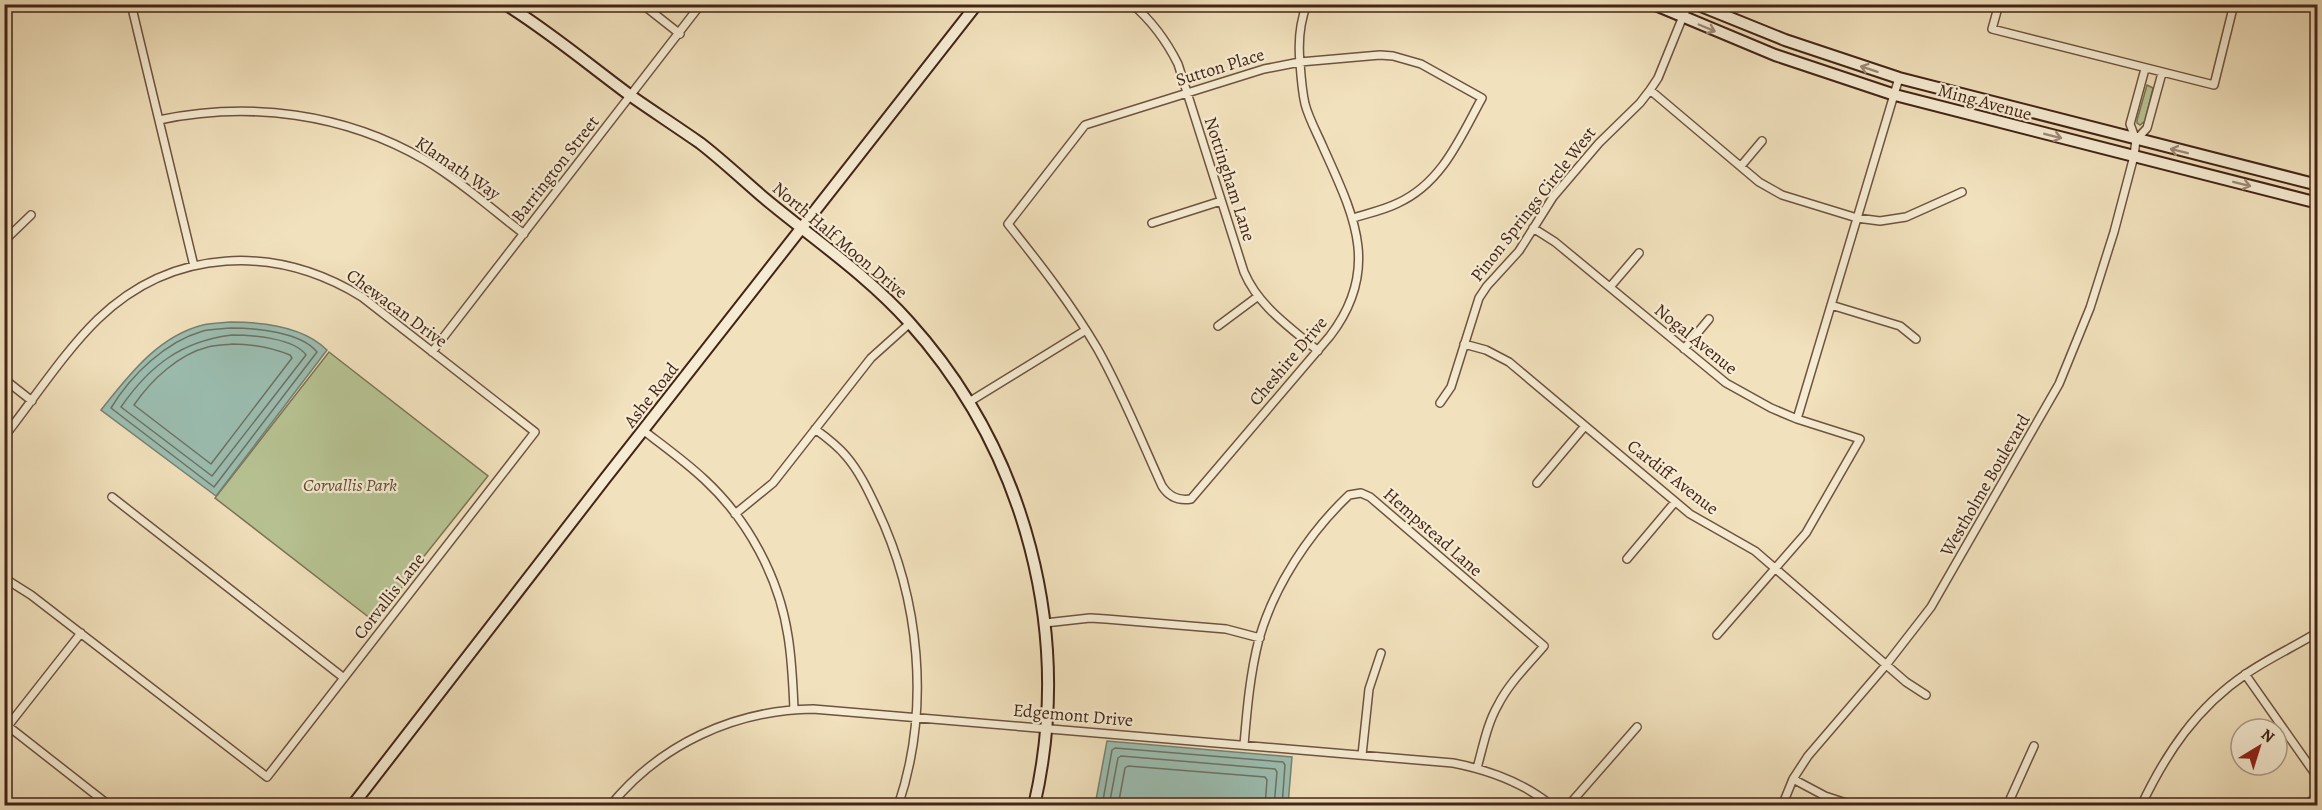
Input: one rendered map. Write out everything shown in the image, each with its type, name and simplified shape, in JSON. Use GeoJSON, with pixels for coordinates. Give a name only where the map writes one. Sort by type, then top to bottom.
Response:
{"type":"FeatureCollection","features":[{"type":"Feature","properties":{"kind":"street"},"geometry":{"type":"LineString","coordinates":[[131,4],[195,266]]}},
{"type":"Feature","properties":{"kind":"street","name":"North Half Moon Drive"},"geometry":{"type":"LineString","coordinates":[[505,4],[559,40],[632,96],[701,144],[878,290],[934,352],[969,402],[1004,468],[1017,503],[1035,566],[1045,623],[1049,688],[1047,728],[1034,806]]}},
{"type":"Feature","properties":{"kind":"street"},"geometry":{"type":"LineString","coordinates":[[642,4],[680,34]]}},
{"type":"Feature","properties":{"kind":"street","name":"Barrington Street"},"geometry":{"type":"LineString","coordinates":[[432,352],[701,4]]}},
{"type":"Feature","properties":{"kind":"street","name":"Ashe Road"},"geometry":{"type":"LineString","coordinates":[[352,806],[977,4]]}},
{"type":"Feature","properties":{"kind":"street","name":"Nottingham Lane"},"geometry":{"type":"LineString","coordinates":[[1132,4],[1161,34],[1178,64],[1244,272],[1257,297],[1318,351]]}},
{"type":"Feature","properties":{"kind":"street","name":"Cheshire Drive"},"geometry":{"type":"LineString","coordinates":[[1086,330],[1115,381],[1162,486],[1166,492],[1179,499],[1191,499],[1318,351],[1344,316],[1355,286],[1359,251],[1353,218],[1306,106],[1300,62],[1300,26],[1307,4]]}},
{"type":"Feature","properties":{"kind":"street","name":"Ming Avenue"},"geometry":{"type":"LineString","coordinates":[[1653,4],[1775,55],[1895,95],[2318,203]]}},
{"type":"Feature","properties":{"kind":"street","name":"Pinon Springs Circle West"},"geometry":{"type":"LineString","coordinates":[[1440,404],[1451,387],[1479,298],[1519,251],[1553,197],[1599,143],[1640,103],[1650,90],[1684,18],[1688,4]]}},
{"type":"Feature","properties":{"kind":"street","name":"Ming Avenue"},"geometry":{"type":"LineString","coordinates":[[1696,4],[1785,40],[1899,78],[2318,185]]}},
{"type":"Feature","properties":{"kind":"street"},"geometry":{"type":"LineString","coordinates":[[1999,4],[1992,29],[2214,85],[2234,4]]}},
{"type":"Feature","properties":{"kind":"street","name":"Sutton Place"},"geometry":{"type":"LineString","coordinates":[[1086,330],[1044,269],[1008,224],[1085,125],[1264,69],[1300,62],[1380,55],[1394,56],[1421,64],[1482,98],[1447,161],[1426,185],[1399,203],[1353,218]]}},
{"type":"Feature","properties":{"kind":"street","name":"Westholme Boulevard"},"geometry":{"type":"LineString","coordinates":[[1782,806],[1793,779],[1808,756],[1887,665],[1918,625],[1951,574],[2058,384],[2099,283],[2134,156],[2136,140],[2130,124],[2145,69]]}},
{"type":"Feature","properties":{"kind":"street","name":"Westholme Boulevard"},"geometry":{"type":"LineString","coordinates":[[2136,140],[2146,128],[2162,73]]}},
{"type":"Feature","properties":{"kind":"street"},"geometry":{"type":"LineString","coordinates":[[1797,419],[1899,78]]}},
{"type":"Feature","properties":{"kind":"street"},"geometry":{"type":"LineString","coordinates":[[1650,90],[1769,189],[1782,195],[1857,218],[1880,221],[1905,217],[1962,192]]}},
{"type":"Feature","properties":{"kind":"street","name":"Klamath Way"},"geometry":{"type":"LineString","coordinates":[[159,120],[202,113],[265,111],[296,114],[345,125],[398,146],[425,160],[451,177],[524,234]]}},
{"type":"Feature","properties":{"kind":"street"},"geometry":{"type":"LineString","coordinates":[[1741,166],[1762,141]]}},
{"type":"Feature","properties":{"kind":"street"},"geometry":{"type":"LineString","coordinates":[[1152,223],[1221,201]]}},
{"type":"Feature","properties":{"kind":"street"},"geometry":{"type":"LineString","coordinates":[[4,241],[31,214]]}},
{"type":"Feature","properties":{"kind":"street","name":"Nogal Avenue"},"geometry":{"type":"LineString","coordinates":[[1533,228],[1556,242],[1726,383],[1771,408],[1797,419],[1860,439],[1806,533],[1776,568]]}},
{"type":"Feature","properties":{"kind":"street"},"geometry":{"type":"LineString","coordinates":[[1610,287],[1639,253]]}},
{"type":"Feature","properties":{"kind":"street","name":"Chewacan Drive"},"geometry":{"type":"LineString","coordinates":[[4,437],[83,336],[113,306],[156,279],[195,266],[230,260],[287,264],[336,282],[362,297],[535,432]]}},
{"type":"Feature","properties":{"kind":"street"},"geometry":{"type":"LineString","coordinates":[[1218,326],[1257,297]]}},
{"type":"Feature","properties":{"kind":"street"},"geometry":{"type":"LineString","coordinates":[[1831,305],[1900,326],[1916,339]]}},
{"type":"Feature","properties":{"kind":"street"},"geometry":{"type":"LineString","coordinates":[[1683,349],[1709,319]]}},
{"type":"Feature","properties":{"kind":"street"},"geometry":{"type":"LineString","coordinates":[[735,514],[773,483],[871,358],[910,323]]}},
{"type":"Feature","properties":{"kind":"street"},"geometry":{"type":"LineString","coordinates":[[969,402],[1086,330]]}},
{"type":"Feature","properties":{"kind":"street","name":"Cardiff Avenue"},"geometry":{"type":"LineString","coordinates":[[1464,344],[1486,350],[1509,362],[1699,521],[1755,551],[1915,689],[1926,695]]}},
{"type":"Feature","properties":{"kind":"street"},"geometry":{"type":"LineString","coordinates":[[4,380],[32,401]]}},
{"type":"Feature","properties":{"kind":"street"},"geometry":{"type":"LineString","coordinates":[[1537,483],[1585,426]]}},
{"type":"Feature","properties":{"kind":"street"},"geometry":{"type":"LineString","coordinates":[[816,429],[837,446],[857,472],[871,496],[894,548],[907,593],[913,630],[917,687],[907,773],[898,806]]}},
{"type":"Feature","properties":{"kind":"street"},"geometry":{"type":"LineString","coordinates":[[644,431],[700,476],[735,514],[766,564],[783,610],[791,658],[794,709]]}},
{"type":"Feature","properties":{"kind":"street","name":"Corvallis Lane"},"geometry":{"type":"LineString","coordinates":[[81,633],[267,777],[535,432]]}},
{"type":"Feature","properties":{"kind":"street","name":"Hempstead Lane"},"geometry":{"type":"LineString","coordinates":[[1244,745],[1250,685],[1260,638],[1283,582],[1309,541],[1349,495],[1366,494],[1544,646],[1497,705],[1477,768]]}},
{"type":"Feature","properties":{"kind":"street"},"geometry":{"type":"LineString","coordinates":[[112,497],[344,678]]}},
{"type":"Feature","properties":{"kind":"street"},"geometry":{"type":"LineString","coordinates":[[1627,559],[1676,502]]}},
{"type":"Feature","properties":{"kind":"street"},"geometry":{"type":"LineString","coordinates":[[1717,635],[1776,568]]}},
{"type":"Feature","properties":{"kind":"street"},"geometry":{"type":"LineString","coordinates":[[4,578],[31,594],[81,633],[6,726],[110,806]]}},
{"type":"Feature","properties":{"kind":"street"},"geometry":{"type":"LineString","coordinates":[[1045,623],[1090,618],[1106,619],[1226,629],[1260,638]]}},
{"type":"Feature","properties":{"kind":"street"},"geometry":{"type":"LineString","coordinates":[[2141,806],[2154,778],[2179,737],[2210,702],[2245,674],[2318,632]]}},
{"type":"Feature","properties":{"kind":"street"},"geometry":{"type":"LineString","coordinates":[[1362,755],[1369,689],[1382,652]]}},
{"type":"Feature","properties":{"kind":"street"},"geometry":{"type":"LineString","coordinates":[[2245,674],[2318,778]]}},
{"type":"Feature","properties":{"kind":"street","name":"Edgemont Drive"},"geometry":{"type":"LineString","coordinates":[[610,806],[649,767],[688,741],[709,730],[751,716],[794,709],[915,717],[1453,763],[1477,768],[1521,785],[1552,806]]}},
{"type":"Feature","properties":{"kind":"street"},"geometry":{"type":"LineString","coordinates":[[1568,806],[1637,727]]}},
{"type":"Feature","properties":{"kind":"street"},"geometry":{"type":"LineString","coordinates":[[2007,806],[2034,746]]}},
{"type":"Feature","properties":{"kind":"street"},"geometry":{"type":"LineString","coordinates":[[1793,779],[1825,796],[1855,806]]}},
{"type":"Feature","properties":{"kind":"street"},"geometry":{"type":"LineString","coordinates":[[2304,806],[2318,796]]}},
{"type":"Feature","properties":{"kind":"green space"},"geometry":{"type":"Polygon","coordinates":[[[2147,85],[2153,88],[2145,121],[2140,125],[2137,120],[2147,85]]]}},
{"type":"Feature","properties":{"kind":"green space","name":"Corvallis Park"},"geometry":{"type":"Polygon","coordinates":[[[329,352],[488,476],[375,622],[215,498],[329,352]]]}},
{"type":"Feature","properties":{"kind":"water"},"geometry":{"type":"Polygon","coordinates":[[[231,322],[282,327],[306,336],[327,350],[216,496],[101,410],[133,371],[172,338],[203,325],[231,322]]]}},
{"type":"Feature","properties":{"kind":"water"},"geometry":{"type":"Polygon","coordinates":[[[1107,741],[1292,757],[1288,805],[1095,805],[1107,741]]]}}]}
